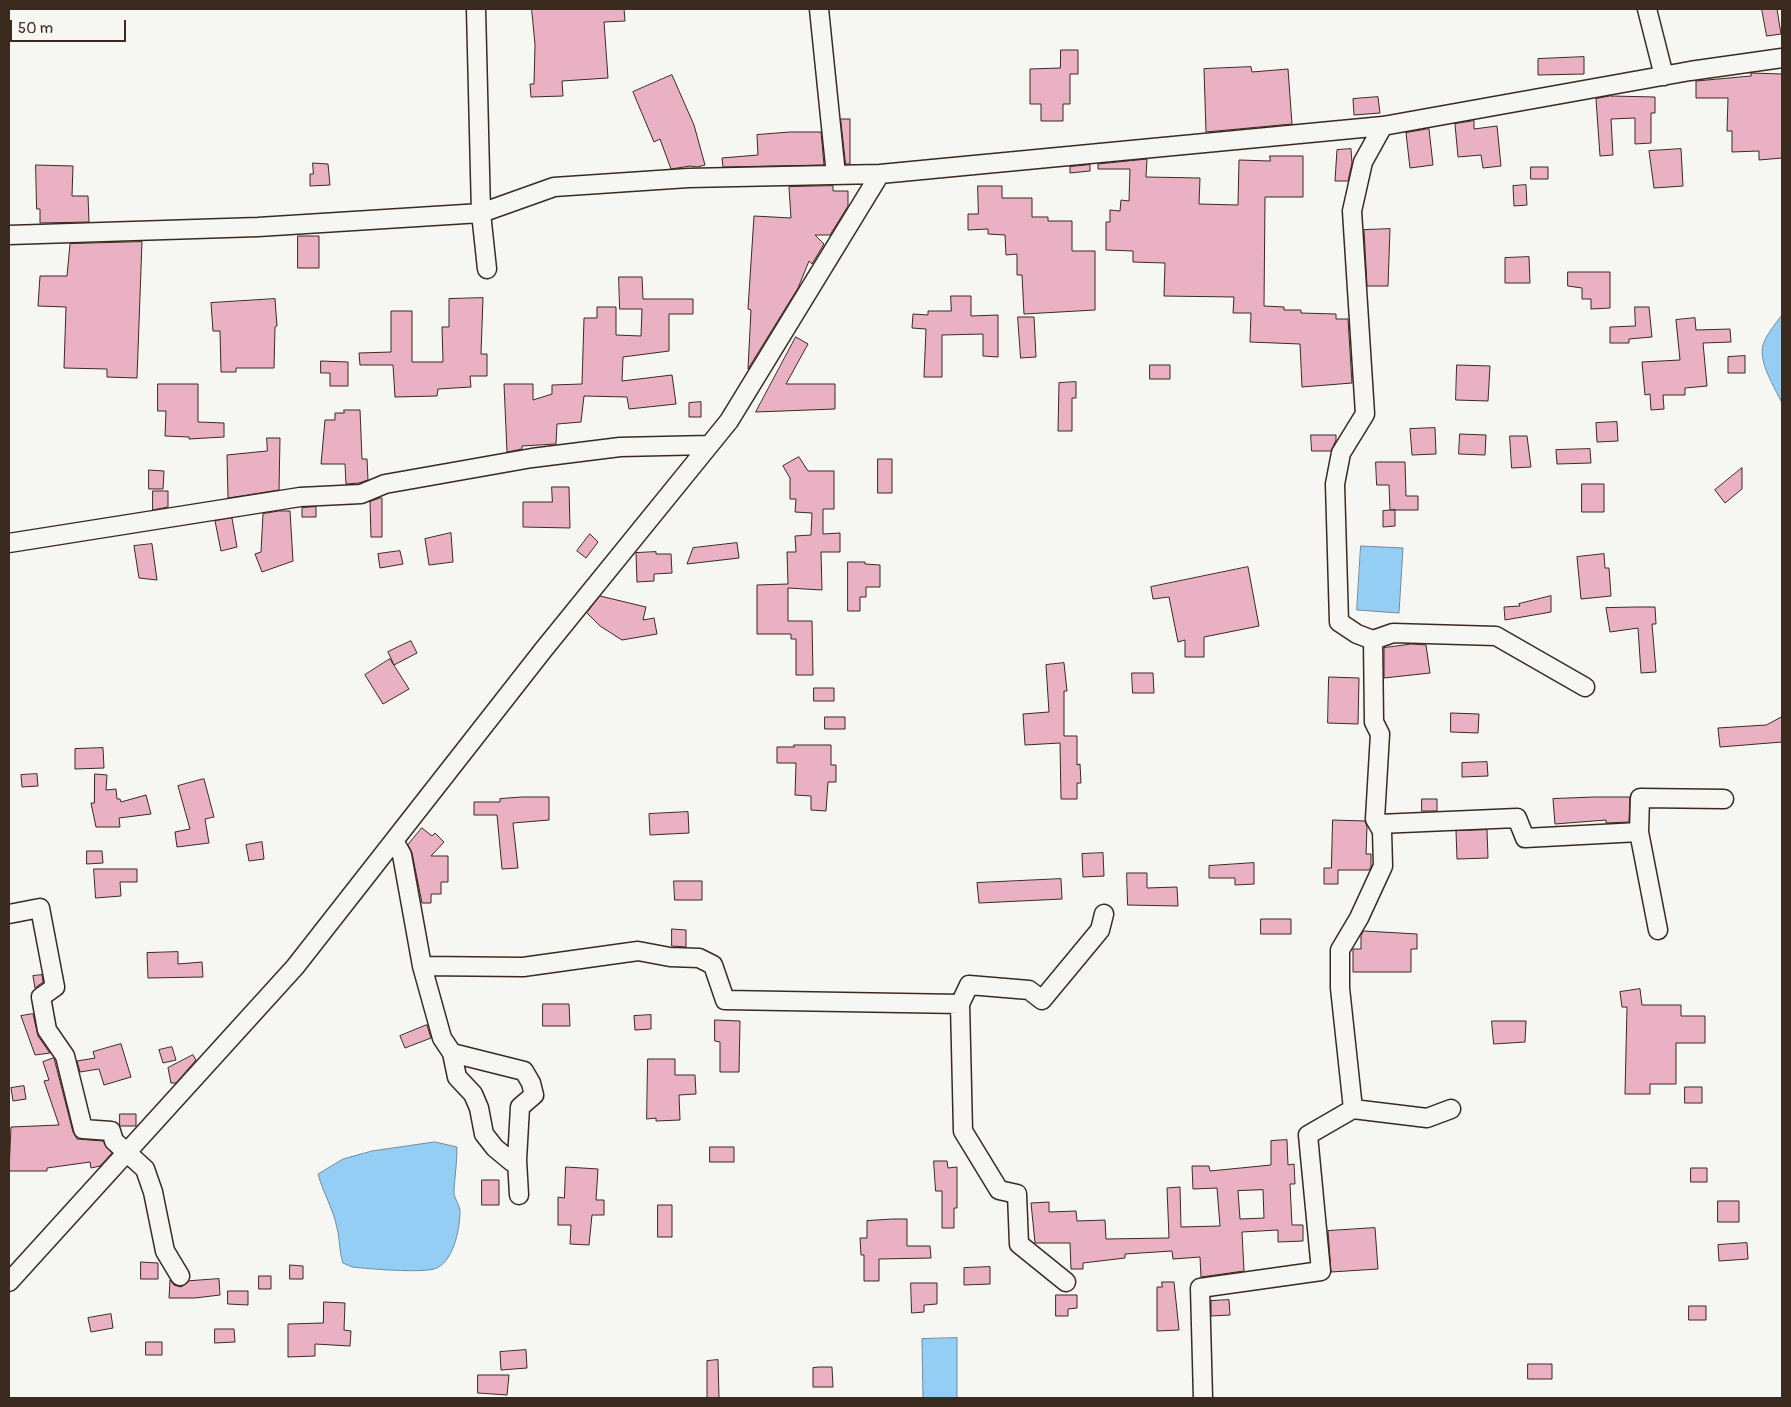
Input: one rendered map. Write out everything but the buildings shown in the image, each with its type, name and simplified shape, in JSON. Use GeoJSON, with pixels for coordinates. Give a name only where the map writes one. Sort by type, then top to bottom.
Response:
{"type":"FeatureCollection","features":[{"type":"Feature","properties":{"kind":"street"},"geometry":{"type":"LineString","coordinates":[[476,9],[481,213],[487,269]]}},
{"type":"Feature","properties":{"kind":"street"},"geometry":{"type":"LineString","coordinates":[[819,9],[836,175]]}},
{"type":"Feature","properties":{"kind":"street"},"geometry":{"type":"LineString","coordinates":[[1646,9],[1664,76]]}},
{"type":"Feature","properties":{"kind":"street"},"geometry":{"type":"LineString","coordinates":[[9,235],[258,227],[481,213],[554,187],[688,178],[880,174],[1383,126],[1664,76],[1782,58]]}},
{"type":"Feature","properties":{"kind":"street"},"geometry":{"type":"LineString","coordinates":[[1383,126],[1363,162],[1352,211],[1364,414],[1341,453],[1335,484],[1339,622],[1357,634],[1373,640],[1393,633],[1496,636],[1586,687]]}},
{"type":"Feature","properties":{"kind":"street"},"geometry":{"type":"LineString","coordinates":[[9,1282],[295,967],[544,649],[729,421],[880,174]]}},
{"type":"Feature","properties":{"kind":"street"},"geometry":{"type":"LineString","coordinates":[[9,543],[300,498],[361,494],[385,484],[532,458],[620,447],[709,445]]}},
{"type":"Feature","properties":{"kind":"street"},"geometry":{"type":"LineString","coordinates":[[1353,1109],[1340,988],[1340,950],[1359,918],[1384,866],[1382,831],[1375,819],[1380,734],[1374,722],[1373,640]]}},
{"type":"Feature","properties":{"kind":"street"},"geometry":{"type":"LineString","coordinates":[[1658,930],[1639,832],[1640,798],[1724,799]]}},
{"type":"Feature","properties":{"kind":"street"},"geometry":{"type":"LineString","coordinates":[[1378,824],[1517,818],[1525,838],[1639,832]]}},
{"type":"Feature","properties":{"kind":"street"},"geometry":{"type":"LineString","coordinates":[[394,841],[402,855],[422,966],[442,1038],[452,1053],[458,1077],[473,1094],[479,1108],[484,1134],[495,1148],[512,1162],[517,1160]]}},
{"type":"Feature","properties":{"kind":"street"},"geometry":{"type":"LineString","coordinates":[[9,914],[40,908],[55,987],[41,997],[47,1030],[65,1056],[83,1129],[111,1131],[114,1141],[145,1169],[153,1192],[165,1251],[180,1276]]}},
{"type":"Feature","properties":{"kind":"street"},"geometry":{"type":"LineString","coordinates":[[1066,1282],[1019,1244],[1017,1194],[999,1190],[963,1131],[960,1004],[969,984],[1029,990],[1042,1000],[1100,930],[1104,914]]}},
{"type":"Feature","properties":{"kind":"street"},"geometry":{"type":"LineString","coordinates":[[422,966],[523,967],[638,950],[670,958],[699,958],[713,966],[724,1000],[960,1004]]}},
{"type":"Feature","properties":{"kind":"street"},"geometry":{"type":"LineString","coordinates":[[452,1053],[524,1071],[531,1083],[534,1095],[520,1107],[517,1160],[519,1195]]}},
{"type":"Feature","properties":{"kind":"street"},"geometry":{"type":"LineString","coordinates":[[1204,1398],[1200,1288],[1321,1271],[1308,1135],[1353,1109],[1428,1118],[1451,1109]]}},
{"type":"Feature","properties":{"kind":"water"},"geometry":{"type":"Polygon","coordinates":[[[1782,315],[1782,403],[1768,375],[1762,352],[1766,337],[1782,315]]]}},
{"type":"Feature","properties":{"kind":"water"},"geometry":{"type":"Polygon","coordinates":[[[1361,546],[1403,548],[1399,613],[1357,610],[1361,546]]]}},
{"type":"Feature","properties":{"kind":"water"},"geometry":{"type":"Polygon","coordinates":[[[435,1142],[457,1147],[454,1193],[460,1209],[460,1219],[454,1245],[446,1260],[441,1266],[434,1269],[417,1271],[352,1267],[343,1263],[335,1221],[318,1174],[343,1159],[372,1151],[435,1142]]]}},
{"type":"Feature","properties":{"kind":"water"},"geometry":{"type":"Polygon","coordinates":[[[957,1338],[957,1398],[923,1398],[922,1339],[957,1338]]]}}]}
